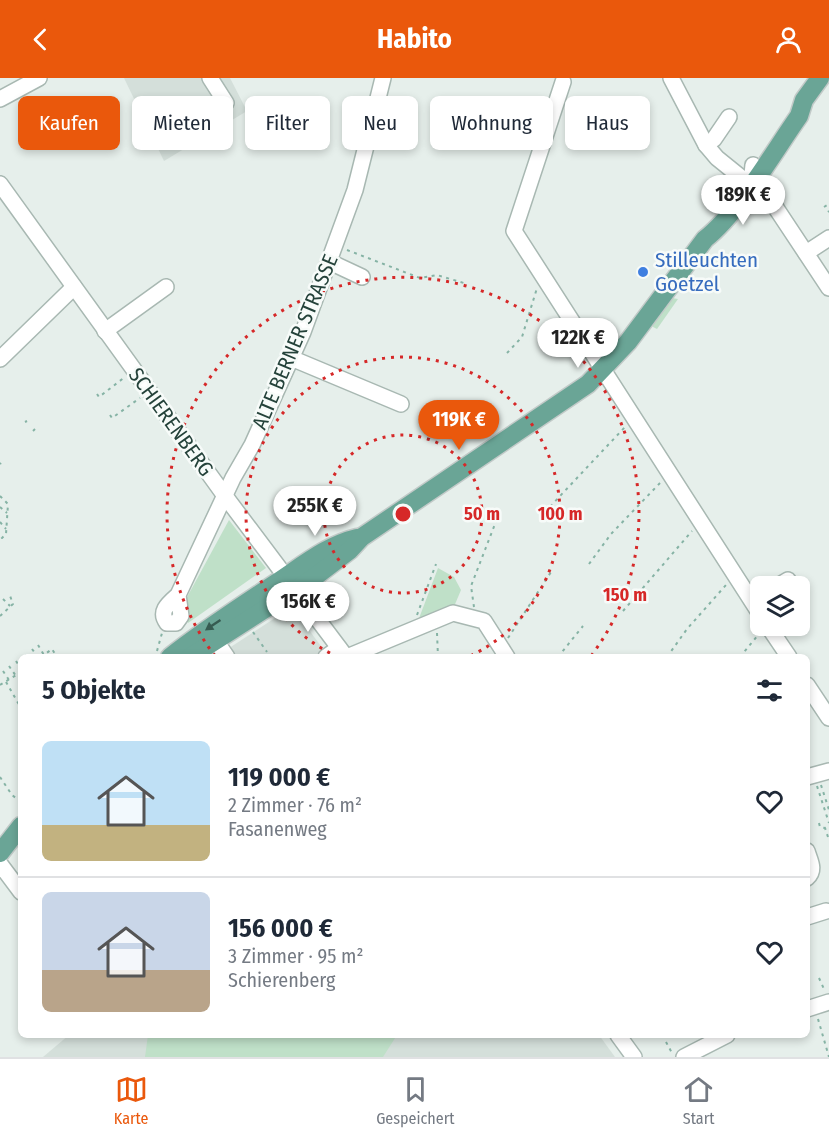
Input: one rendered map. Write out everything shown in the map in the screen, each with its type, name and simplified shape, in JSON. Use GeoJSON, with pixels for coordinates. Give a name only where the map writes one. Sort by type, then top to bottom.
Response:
{"type":"FeatureCollection","features":[{"type":"Feature","properties":{"kind":"main road"},"geometry":{"type":"LineString","coordinates":[[194,650],[216,641],[246,622],[330,549],[345,541],[362,537],[575,394],[603,370],[628,342],[705,239],[717,229],[749,176],[799,116],[804,100],[820,78]]}},
{"type":"Feature","properties":{"kind":"main road"},"geometry":{"type":"LineString","coordinates":[[194,650],[291,583]]}},
{"type":"Feature","properties":{"kind":"main road"},"geometry":{"type":"LineString","coordinates":[[0,853],[18,830]]}},
{"type":"Feature","properties":{"kind":"street"},"geometry":{"type":"LineString","coordinates":[[0,99],[39,78]]}},
{"type":"Feature","properties":{"kind":"street"},"geometry":{"type":"LineString","coordinates":[[210,78],[222,96]]}},
{"type":"Feature","properties":{"kind":"street","name":"ALTE BERNER STRASSE"},"geometry":{"type":"LineString","coordinates":[[166,622],[163,615],[164,610],[178,595],[225,496],[252,446],[330,262],[354,190],[383,78]]}},
{"type":"Feature","properties":{"kind":"street"},"geometry":{"type":"LineString","coordinates":[[671,78],[706,145],[717,158],[749,176],[772,202],[829,288]]}},
{"type":"Feature","properties":{"kind":"street"},"geometry":{"type":"LineString","coordinates":[[563,82],[514,231],[669,474],[750,594]]}},
{"type":"Feature","properties":{"kind":"street"},"geometry":{"type":"LineString","coordinates":[[698,130],[729,113],[714,140],[706,145]]}},
{"type":"Feature","properties":{"kind":"street","name":"SCHIERENBERG"},"geometry":{"type":"LineString","coordinates":[[0,184],[225,496],[344,654]]}},
{"type":"Feature","properties":{"kind":"street"},"geometry":{"type":"LineString","coordinates":[[806,253],[829,238]]}},
{"type":"Feature","properties":{"kind":"street"},"geometry":{"type":"LineString","coordinates":[[330,262],[362,277]]}},
{"type":"Feature","properties":{"kind":"street"},"geometry":{"type":"LineString","coordinates":[[0,359],[74,287]]}},
{"type":"Feature","properties":{"kind":"street"},"geometry":{"type":"LineString","coordinates":[[105,331],[166,287]]}},
{"type":"Feature","properties":{"kind":"street"},"geometry":{"type":"LineString","coordinates":[[291,358],[400,404]]}},
{"type":"Feature","properties":{"kind":"street"},"geometry":{"type":"LineString","coordinates":[[344,654],[453,613],[484,621],[504,652]]}},
{"type":"Feature","properties":{"kind":"street"},"geometry":{"type":"LineString","coordinates":[[770,636],[786,654]]}},
{"type":"Feature","properties":{"kind":"street"},"geometry":{"type":"LineString","coordinates":[[216,641],[225,654]]}},
{"type":"Feature","properties":{"kind":"street"},"geometry":{"type":"LineString","coordinates":[[810,690],[829,718]]}},
{"type":"Feature","properties":{"kind":"street"},"geometry":{"type":"LineString","coordinates":[[810,860],[812,866],[810,874]]}},
{"type":"Feature","properties":{"kind":"street"},"geometry":{"type":"LineString","coordinates":[[0,864],[18,888]]}},
{"type":"Feature","properties":{"kind":"street"},"geometry":{"type":"LineString","coordinates":[[810,916],[826,911]]}},
{"type":"Feature","properties":{"kind":"street"},"geometry":{"type":"LineString","coordinates":[[620,1038],[634,1057]]}},
{"type":"Feature","properties":{"kind":"street"},"geometry":{"type":"LineString","coordinates":[[684,1057],[721,1038]]}},
{"type":"Feature","properties":{"kind":"path"},"geometry":{"type":"LineString","coordinates":[[824,207],[829,203]]}},
{"type":"Feature","properties":{"kind":"path"},"geometry":{"type":"LineString","coordinates":[[335,246],[420,278],[437,275],[466,284]]}},
{"type":"Feature","properties":{"kind":"path"},"geometry":{"type":"LineString","coordinates":[[507,353],[522,338],[536,288],[547,281]]}},
{"type":"Feature","properties":{"kind":"path"},"geometry":{"type":"LineString","coordinates":[[97,394],[99,397],[134,370]]}},
{"type":"Feature","properties":{"kind":"path"},"geometry":{"type":"LineString","coordinates":[[110,415],[112,418],[149,391]]}},
{"type":"Feature","properties":{"kind":"path"},"geometry":{"type":"LineString","coordinates":[[544,512],[633,417]]}},
{"type":"Feature","properties":{"kind":"path"},"geometry":{"type":"LineString","coordinates":[[589,564],[611,534],[669,474]]}},
{"type":"Feature","properties":{"kind":"path"},"geometry":{"type":"LineString","coordinates":[[0,496],[8,504],[6,534],[2,538],[0,536]]}},
{"type":"Feature","properties":{"kind":"path"},"geometry":{"type":"LineString","coordinates":[[0,507],[7,514]]}},
{"type":"Feature","properties":{"kind":"path"},"geometry":{"type":"LineString","coordinates":[[476,619],[471,586],[501,510]]}},
{"type":"Feature","properties":{"kind":"path"},"geometry":{"type":"LineString","coordinates":[[623,611],[700,521]]}},
{"type":"Feature","properties":{"kind":"path"},"geometry":{"type":"LineString","coordinates":[[0,522],[6,529]]}},
{"type":"Feature","properties":{"kind":"path"},"geometry":{"type":"LineString","coordinates":[[411,628],[436,564]]}},
{"type":"Feature","properties":{"kind":"path"},"geometry":{"type":"LineString","coordinates":[[504,652],[551,572]]}},
{"type":"Feature","properties":{"kind":"path"},"geometry":{"type":"LineString","coordinates":[[669,654],[687,629],[736,575]]}},
{"type":"Feature","properties":{"kind":"path"},"geometry":{"type":"LineString","coordinates":[[1,613],[13,604],[9,593]]}},
{"type":"Feature","properties":{"kind":"path"},"geometry":{"type":"LineString","coordinates":[[3,599],[10,606]]}},
{"type":"Feature","properties":{"kind":"path"},"geometry":{"type":"LineString","coordinates":[[435,619],[438,654]]}},
{"type":"Feature","properties":{"kind":"path"},"geometry":{"type":"LineString","coordinates":[[156,654],[166,622]]}},
{"type":"Feature","properties":{"kind":"path"},"geometry":{"type":"LineString","coordinates":[[246,622],[267,652]]}},
{"type":"Feature","properties":{"kind":"path"},"geometry":{"type":"LineString","coordinates":[[560,654],[583,626]]}},
{"type":"Feature","properties":{"kind":"path"},"geometry":{"type":"LineString","coordinates":[[742,654],[757,636]]}},
{"type":"Feature","properties":{"kind":"path"},"geometry":{"type":"LineString","coordinates":[[38,645],[40,654]]}},
{"type":"Feature","properties":{"kind":"path"},"geometry":{"type":"LineString","coordinates":[[32,649],[38,654]]}},
{"type":"Feature","properties":{"kind":"path"},"geometry":{"type":"LineString","coordinates":[[44,654],[52,649],[55,654]]}},
{"type":"Feature","properties":{"kind":"path"},"geometry":{"type":"LineString","coordinates":[[16,661],[18,665]]}},
{"type":"Feature","properties":{"kind":"path"},"geometry":{"type":"LineString","coordinates":[[9,666],[16,676]]}},
{"type":"Feature","properties":{"kind":"path"},"geometry":{"type":"LineString","coordinates":[[3,671],[3,682],[18,704]]}},
{"type":"Feature","properties":{"kind":"path"},"geometry":{"type":"LineString","coordinates":[[3,682],[18,674]]}},
{"type":"Feature","properties":{"kind":"path"},"geometry":{"type":"LineString","coordinates":[[817,774],[829,810]]}},
{"type":"Feature","properties":{"kind":"path"},"geometry":{"type":"LineString","coordinates":[[817,774],[829,825],[825,828]]}},
{"type":"Feature","properties":{"kind":"path"},"geometry":{"type":"LineString","coordinates":[[0,777],[18,800]]}},
{"type":"Feature","properties":{"kind":"path"},"geometry":{"type":"LineString","coordinates":[[819,823],[820,827],[825,828]]}},
{"type":"Feature","properties":{"kind":"path"},"geometry":{"type":"LineString","coordinates":[[825,828],[828,837]]}},
{"type":"Feature","properties":{"kind":"path"},"geometry":{"type":"LineString","coordinates":[[819,978],[819,1001],[829,1057]]}},
{"type":"Feature","properties":{"kind":"path"},"geometry":{"type":"LineString","coordinates":[[666,1042],[675,1057]]}},
{"type":"Feature","properties":{"kind":"shaded area"},"geometry":{"type":"Polygon","coordinates":[[[124,78],[230,78],[245,107],[245,112],[233,119],[233,96],[133,96],[124,78]]]}},
{"type":"Feature","properties":{"kind":"shaded area"},"geometry":{"type":"Polygon","coordinates":[[[159,150],[182,150],[164,161],[159,150]]]}},
{"type":"Feature","properties":{"kind":"shaded area"},"geometry":{"type":"Polygon","coordinates":[[[292,607],[327,654],[220,654],[292,607]]]}},
{"type":"Feature","properties":{"kind":"shaded area"},"geometry":{"type":"Polygon","coordinates":[[[65,1038],[601,1038],[615,1057],[43,1057],[65,1038]]]}},
{"type":"Feature","properties":{"kind":"green space"},"geometry":{"type":"Polygon","coordinates":[[[672,298],[678,299],[657,329],[653,327],[652,324],[672,298]]]}},
{"type":"Feature","properties":{"kind":"green space"},"geometry":{"type":"Polygon","coordinates":[[[229,520],[266,568],[188,623],[186,599],[229,520]]]}},
{"type":"Feature","properties":{"kind":"green space"},"geometry":{"type":"Polygon","coordinates":[[[438,568],[454,577],[461,590],[453,609],[418,621],[438,568]]]}},
{"type":"Feature","properties":{"kind":"green space"},"geometry":{"type":"Polygon","coordinates":[[[148,1038],[395,1038],[383,1057],[145,1057],[148,1038]]]}},
{"type":"Feature","properties":{"kind":"place","name":"Stilleuchten Goetzel"},"geometry":{"type":"Point","coordinates":[643,272]}}]}
